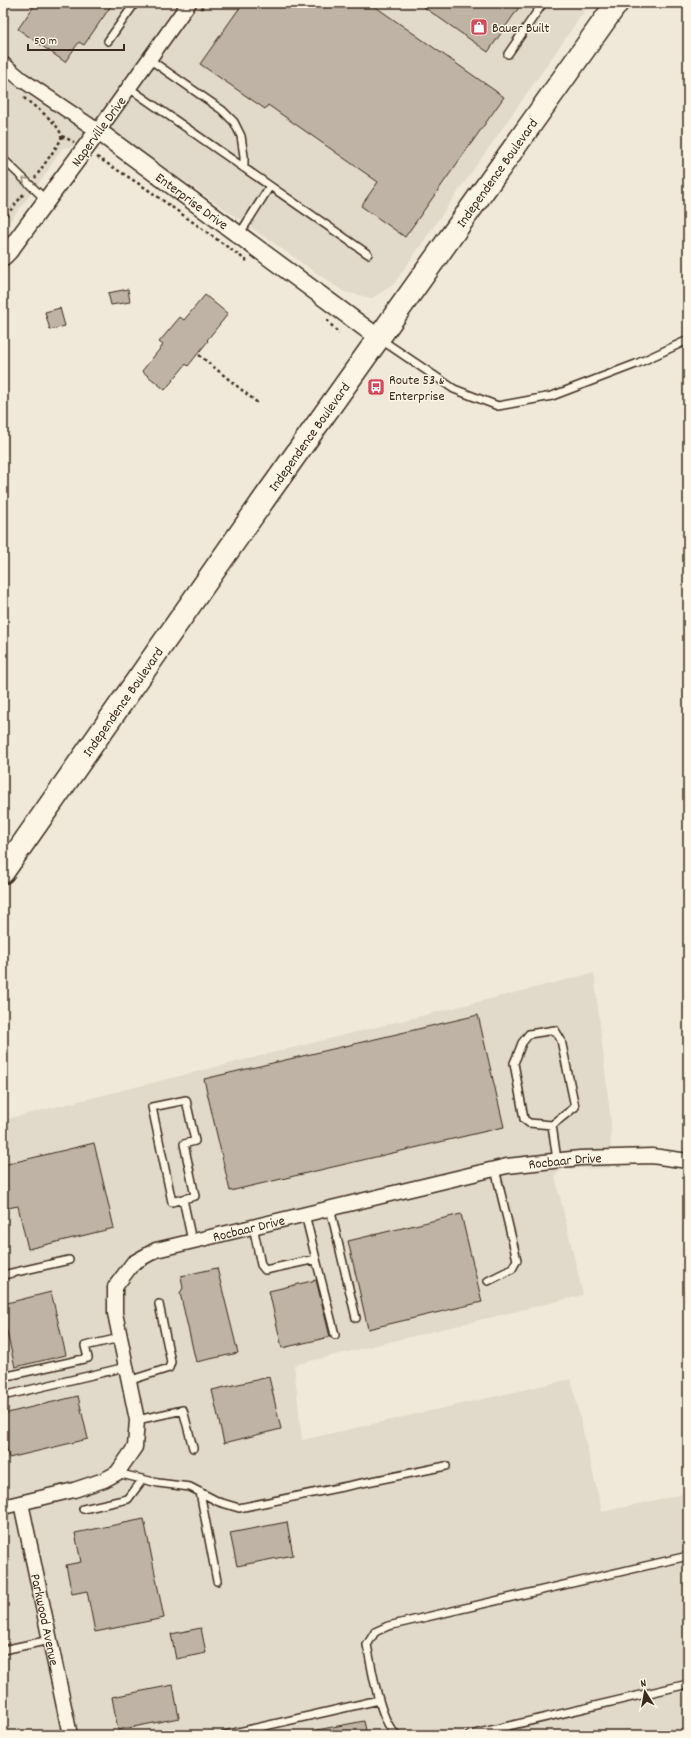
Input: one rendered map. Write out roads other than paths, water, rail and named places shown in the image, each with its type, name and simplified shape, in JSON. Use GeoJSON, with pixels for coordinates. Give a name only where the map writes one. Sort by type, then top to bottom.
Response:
{"type":"FeatureCollection","features":[{"type":"Feature","properties":{"kind":"main road","name":"Independence Boulevard"},"geometry":{"type":"LineString","coordinates":[[3,872],[267,495],[380,339],[617,3]]}},
{"type":"Feature","properties":{"kind":"street","name":"Naperville Drive"},"geometry":{"type":"LineString","coordinates":[[3,257],[9,252],[85,149],[188,3]]}},
{"type":"Feature","properties":{"kind":"street","name":"Enterprise Drive"},"geometry":{"type":"LineString","coordinates":[[3,64],[21,79],[98,131],[380,339]]}},
{"type":"Feature","properties":{"kind":"street","name":"Rocbaar Drive"},"geometry":{"type":"LineString","coordinates":[[117,1473],[135,1446],[137,1420],[115,1313],[116,1287],[133,1263],[156,1250],[495,1169],[580,1158],[652,1156],[688,1161]]}},
{"type":"Feature","properties":{"kind":"street"},"geometry":{"type":"LineString","coordinates":[[3,1508],[82,1488],[104,1480],[117,1473]]}},
{"type":"Feature","properties":{"kind":"street","name":"Parkwood Avenue"},"geometry":{"type":"LineString","coordinates":[[21,1503],[70,1735]]}},
{"type":"Feature","properties":{"kind":"lane"},"geometry":{"type":"LineString","coordinates":[[108,41],[136,3]]}},
{"type":"Feature","properties":{"kind":"lane"},"geometry":{"type":"LineString","coordinates":[[508,54],[543,3]]}},
{"type":"Feature","properties":{"kind":"lane"},"geometry":{"type":"LineString","coordinates":[[149,59],[222,110],[234,122],[240,136],[244,156],[244,168]]}},
{"type":"Feature","properties":{"kind":"lane"},"geometry":{"type":"LineString","coordinates":[[129,88],[368,254]]}},
{"type":"Feature","properties":{"kind":"lane"},"geometry":{"type":"LineString","coordinates":[[3,159],[47,201]]}},
{"type":"Feature","properties":{"kind":"lane"},"geometry":{"type":"LineString","coordinates":[[239,235],[270,186]]}},
{"type":"Feature","properties":{"kind":"lane"},"geometry":{"type":"LineString","coordinates":[[380,339],[454,389],[498,406],[552,396],[636,364],[688,340]]}},
{"type":"Feature","properties":{"kind":"lane"},"geometry":{"type":"LineString","coordinates":[[555,1030],[561,1040],[575,1107],[552,1125],[529,1123],[524,1119],[514,1063],[522,1043],[529,1034],[555,1030]]}},
{"type":"Feature","properties":{"kind":"lane"},"geometry":{"type":"LineString","coordinates":[[186,1100],[195,1141],[184,1144],[195,1196],[183,1199],[172,1202],[152,1107],[186,1100]]}},
{"type":"Feature","properties":{"kind":"lane"},"geometry":{"type":"LineString","coordinates":[[552,1125],[557,1160]]}},
{"type":"Feature","properties":{"kind":"lane"},"geometry":{"type":"LineString","coordinates":[[488,1281],[512,1269],[517,1260],[495,1169]]}},
{"type":"Feature","properties":{"kind":"lane"},"geometry":{"type":"LineString","coordinates":[[183,1199],[192,1241]]}},
{"type":"Feature","properties":{"kind":"lane"},"geometry":{"type":"LineString","coordinates":[[330,1208],[356,1318]]}},
{"type":"Feature","properties":{"kind":"lane"},"geometry":{"type":"LineString","coordinates":[[304,1214],[335,1335]]}},
{"type":"Feature","properties":{"kind":"lane"},"geometry":{"type":"LineString","coordinates":[[253,1226],[261,1265],[265,1270],[316,1259]]}},
{"type":"Feature","properties":{"kind":"lane"},"geometry":{"type":"LineString","coordinates":[[3,1275],[69,1260]]}},
{"type":"Feature","properties":{"kind":"lane"},"geometry":{"type":"LineString","coordinates":[[3,1396],[169,1368],[171,1362],[159,1304]]}},
{"type":"Feature","properties":{"kind":"lane"},"geometry":{"type":"LineString","coordinates":[[3,1377],[88,1358],[85,1346],[120,1338]]}},
{"type":"Feature","properties":{"kind":"lane"},"geometry":{"type":"LineString","coordinates":[[137,1420],[183,1410],[193,1448]]}},
{"type":"Feature","properties":{"kind":"lane"},"geometry":{"type":"LineString","coordinates":[[117,1473],[190,1487],[219,1502],[239,1508],[446,1466]]}},
{"type":"Feature","properties":{"kind":"lane"},"geometry":{"type":"LineString","coordinates":[[83,1509],[128,1499],[142,1479]]}},
{"type":"Feature","properties":{"kind":"lane"},"geometry":{"type":"LineString","coordinates":[[200,1492],[217,1581]]}},
{"type":"Feature","properties":{"kind":"lane"},"geometry":{"type":"LineString","coordinates":[[397,1735],[391,1731],[379,1700],[367,1645],[375,1632],[388,1626],[688,1556]]}},
{"type":"Feature","properties":{"kind":"lane"},"geometry":{"type":"LineString","coordinates":[[3,1650],[50,1640]]}},
{"type":"Feature","properties":{"kind":"lane"},"geometry":{"type":"LineString","coordinates":[[470,1735],[688,1684]]}},
{"type":"Feature","properties":{"kind":"lane"},"geometry":{"type":"LineString","coordinates":[[225,1735],[379,1700]]}},
{"type":"Feature","properties":{"kind":"place","name":"Bauer Built"},"geometry":{"type":"Point","coordinates":[479,27]}},
{"type":"Feature","properties":{"kind":"place","name":"Route 53 & Enterprise"},"geometry":{"type":"Point","coordinates":[376,387]}}]}
